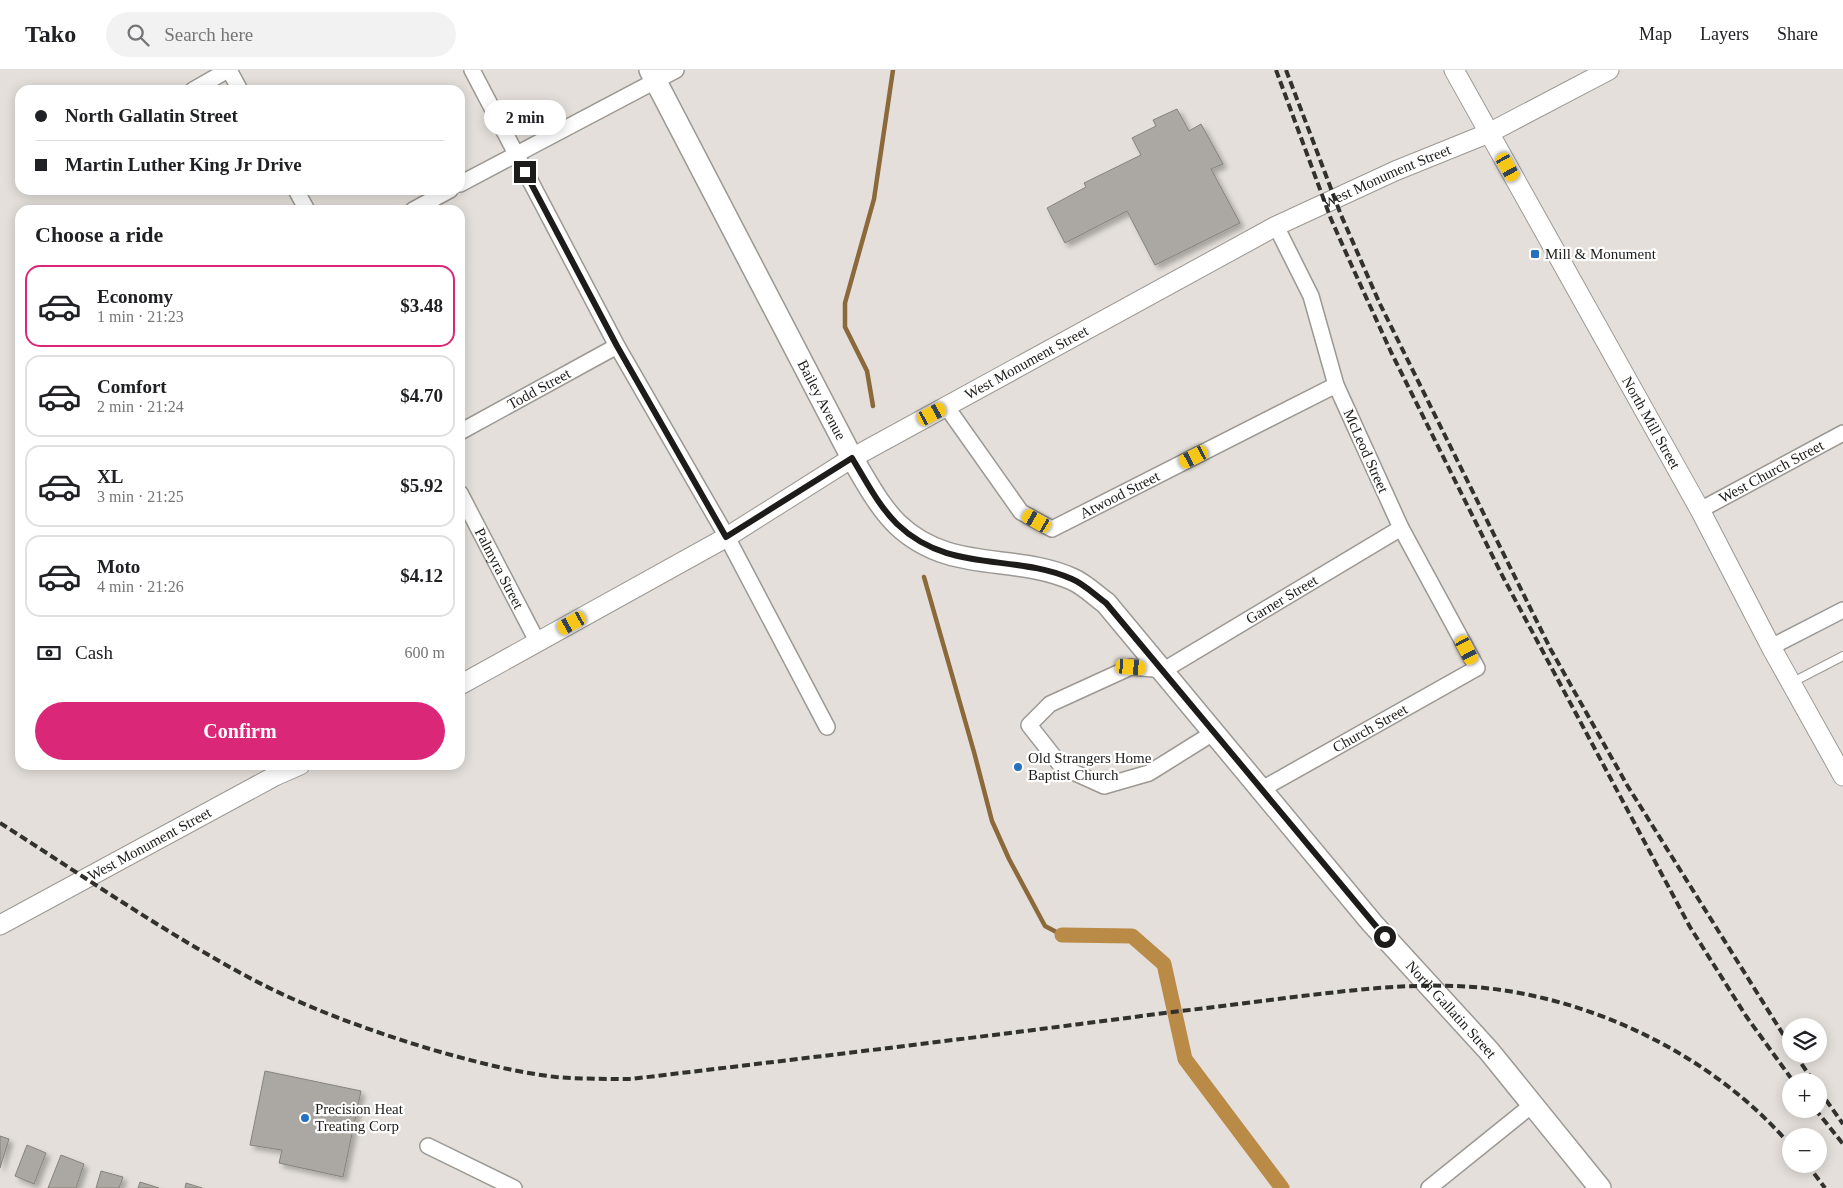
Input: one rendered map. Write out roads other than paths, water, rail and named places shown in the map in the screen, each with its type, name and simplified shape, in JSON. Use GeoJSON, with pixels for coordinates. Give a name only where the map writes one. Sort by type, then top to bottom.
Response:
{"type":"FeatureCollection","features":[{"type":"Feature","properties":{"kind":"main road","name":"Bailey Avenue"},"geometry":{"type":"LineString","coordinates":[[652,75],[852,458],[878,502],[897,524],[918,540],[945,553],[977,561],[1016,565],[1072,579],[1106,603]]}},
{"type":"Feature","properties":{"kind":"main road","name":"North Gallatin Street"},"geometry":{"type":"LineString","coordinates":[[1106,603],[1164,670],[1213,732],[1372,923],[1489,1051],[1600,1188]]}},
{"type":"Feature","properties":{"kind":"street"},"geometry":{"type":"LineString","coordinates":[[202,85],[229,70],[237,85]]}},
{"type":"Feature","properties":{"kind":"street"},"geometry":{"type":"LineString","coordinates":[[472,70],[617,346],[726,537],[827,727]]}},
{"type":"Feature","properties":{"kind":"street"},"geometry":{"type":"LineString","coordinates":[[465,181],[652,75],[676,70]]}},
{"type":"Feature","properties":{"kind":"street","name":"North Mill Street"},"geometry":{"type":"LineString","coordinates":[[1454,70],[1700,510],[1771,647],[1843,776]]}},
{"type":"Feature","properties":{"kind":"street","name":"West Monument Street"},"geometry":{"type":"LineString","coordinates":[[465,682],[726,537],[852,458],[1276,226],[1395,171],[1489,133],[1609,70]]}},
{"type":"Feature","properties":{"kind":"street"},"geometry":{"type":"LineString","coordinates":[[422,205],[440,195]]}},
{"type":"Feature","properties":{"kind":"street","name":"McLeod Street"},"geometry":{"type":"LineString","coordinates":[[1276,226],[1311,296],[1336,385],[1401,528],[1477,668]]}},
{"type":"Feature","properties":{"kind":"street","name":"Todd Street"},"geometry":{"type":"LineString","coordinates":[[465,429],[617,346]]}},
{"type":"Feature","properties":{"kind":"street","name":"Atwood Street"},"geometry":{"type":"LineString","coordinates":[[946,406],[1022,512],[1052,530],[1336,385]]}},
{"type":"Feature","properties":{"kind":"street","name":"West Church Street"},"geometry":{"type":"LineString","coordinates":[[1700,510],[1843,433]]}},
{"type":"Feature","properties":{"kind":"street","name":"Palmyra Street"},"geometry":{"type":"LineString","coordinates":[[465,503],[538,642]]}},
{"type":"Feature","properties":{"kind":"street","name":"Garner Street"},"geometry":{"type":"LineString","coordinates":[[1164,670],[1401,528]]}},
{"type":"Feature","properties":{"kind":"street"},"geometry":{"type":"LineString","coordinates":[[1771,647],[1843,610]]}},
{"type":"Feature","properties":{"kind":"street"},"geometry":{"type":"LineString","coordinates":[[1164,670],[1131,667],[1050,704],[1029,724],[1062,767],[1104,786],[1149,773],[1213,732]]}},
{"type":"Feature","properties":{"kind":"street","name":"Church Street"},"geometry":{"type":"LineString","coordinates":[[1262,789],[1477,668]]}},
{"type":"Feature","properties":{"kind":"street","name":"West Monument Street"},"geometry":{"type":"LineString","coordinates":[[0,925],[288,770]]}},
{"type":"Feature","properties":{"kind":"street"},"geometry":{"type":"LineString","coordinates":[[1429,1188],[1532,1105]]}},
{"type":"Feature","properties":{"kind":"street"},"geometry":{"type":"LineString","coordinates":[[428,1146],[514,1188]]}},
{"type":"Feature","properties":{"kind":"lane"},"geometry":{"type":"LineString","coordinates":[[1791,683],[1843,656]]}},
{"type":"Feature","properties":{"kind":"waterway"},"geometry":{"type":"LineString","coordinates":[[873,406],[867,371],[845,327],[845,303],[874,199],[893,70]]}},
{"type":"Feature","properties":{"kind":"waterway"},"geometry":{"type":"LineString","coordinates":[[924,577],[992,821],[1009,859],[1045,926],[1062,935]]}},
{"type":"Feature","properties":{"kind":"waterway"},"geometry":{"type":"LineString","coordinates":[[1062,935],[1132,936],[1164,964],[1185,1059],[1282,1188]]}},
{"type":"Feature","properties":{"kind":"railway"},"geometry":{"type":"LineString","coordinates":[[1276,70],[1331,219],[1351,264],[1391,352],[1503,577],[1690,927],[1746,1016],[1787,1073]]}},
{"type":"Feature","properties":{"kind":"railway"},"geometry":{"type":"LineString","coordinates":[[1286,70],[1341,215],[1379,302],[1551,650],[1627,785],[1782,1033]]}},
{"type":"Feature","properties":{"kind":"railway"},"geometry":{"type":"LineString","coordinates":[[0,823],[184,941],[292,999],[384,1034],[430,1049],[493,1066],[524,1072],[565,1078],[631,1079],[1328,993],[1405,986],[1457,986],[1508,991],[1548,999],[1626,1026],[1663,1044],[1699,1065],[1763,1116],[1782,1136]]}},
{"type":"Feature","properties":{"kind":"railway"},"geometry":{"type":"LineString","coordinates":[[1801,1063],[1808,1073]]}},
{"type":"Feature","properties":{"kind":"railway"},"geometry":{"type":"LineString","coordinates":[[1827,1101],[1843,1124]]}},
{"type":"Feature","properties":{"kind":"railway"},"geometry":{"type":"LineString","coordinates":[[1822,1118],[1843,1144]]}},
{"type":"Feature","properties":{"kind":"railway"},"geometry":{"type":"LineString","coordinates":[[1814,1173],[1825,1188]]}},
{"type":"Feature","properties":{"kind":"place","name":"Mill & Monument"},"geometry":{"type":"Point","coordinates":[1535,254]}},
{"type":"Feature","properties":{"kind":"place","name":"Old Strangers Home Baptist Church"},"geometry":{"type":"Point","coordinates":[1018,767]}},
{"type":"Feature","properties":{"kind":"place","name":"Precision Heat Treating Corp"},"geometry":{"type":"Point","coordinates":[305,1118]}}]}
